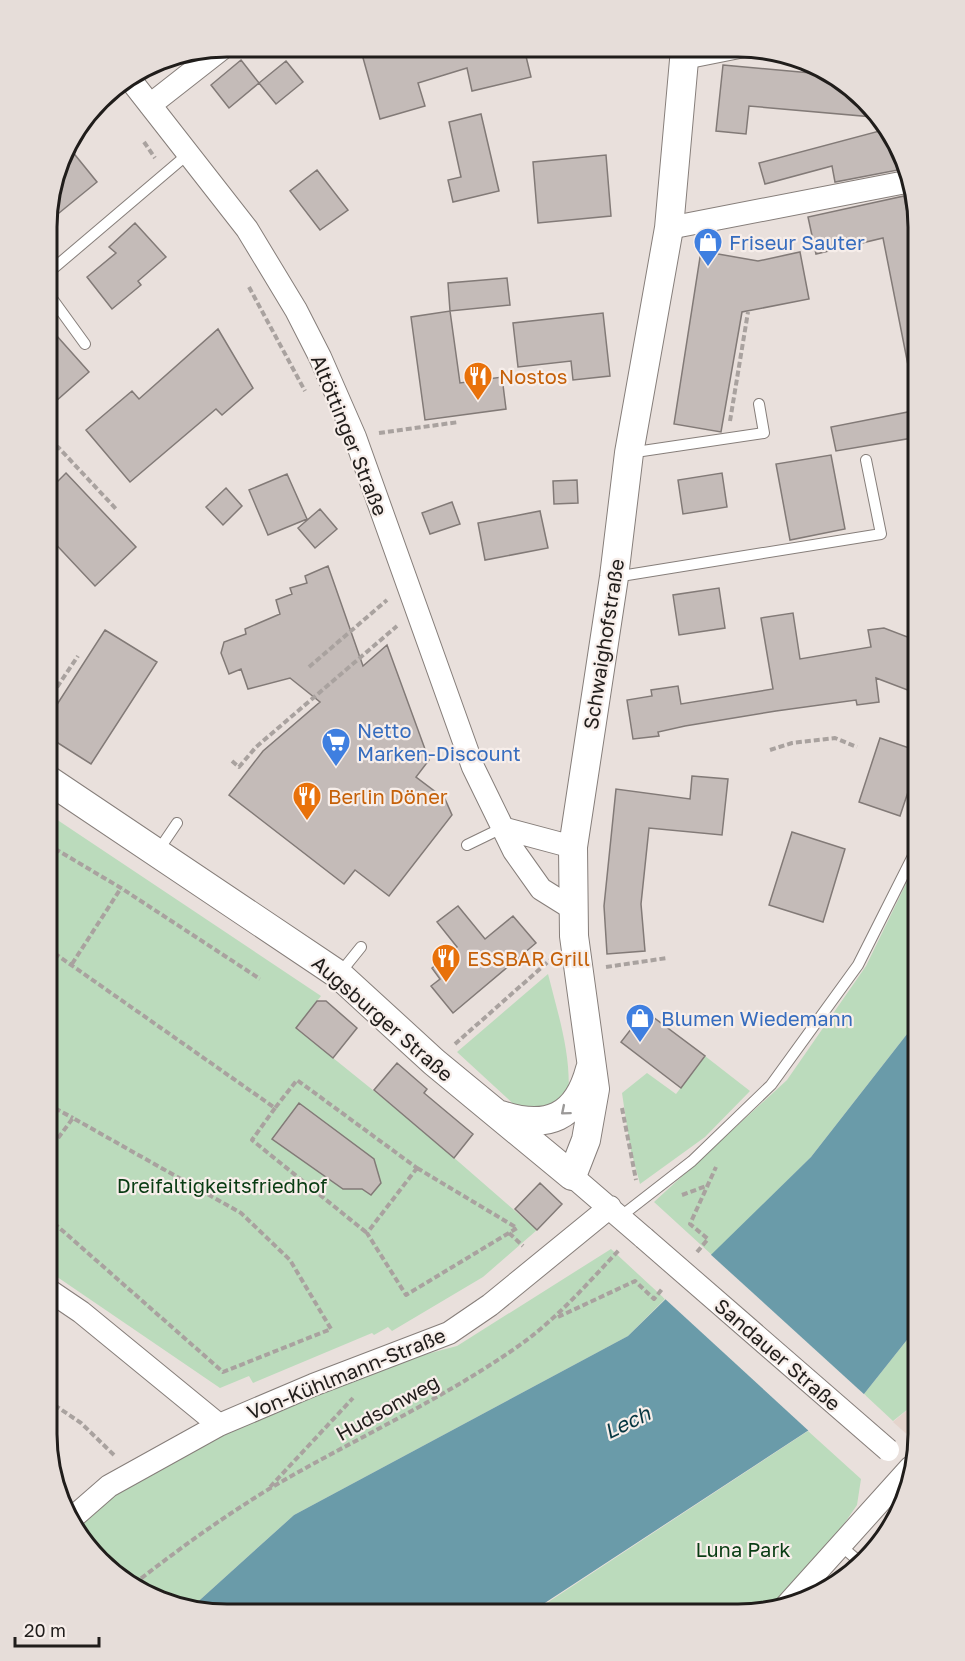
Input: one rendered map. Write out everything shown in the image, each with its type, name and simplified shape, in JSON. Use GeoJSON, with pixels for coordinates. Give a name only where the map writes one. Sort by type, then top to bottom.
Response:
{"type":"FeatureCollection","features":[{"type":"Feature","properties":{"kind":"street","name":"Schwaighofstraße"},"geometry":{"type":"LineString","coordinates":[[572,1176],[591,1120],[595,1089],[576,955],[573,847],[614,577],[629,453],[669,228],[685,57]]}},
{"type":"Feature","properties":{"kind":"street"},"geometry":{"type":"LineString","coordinates":[[150,105],[210,58]]}},
{"type":"Feature","properties":{"kind":"street","name":"Altöttinger Straße"},"geometry":{"type":"LineString","coordinates":[[135,85],[247,229],[296,310],[320,357],[355,437],[405,584],[473,766],[502,828],[541,889],[573,909]]}},
{"type":"Feature","properties":{"kind":"street"},"geometry":{"type":"LineString","coordinates":[[669,228],[902,183]]}},
{"type":"Feature","properties":{"kind":"street","name":"Augsburger Straße"},"geometry":{"type":"LineString","coordinates":[[57,785],[158,851],[339,975],[434,1062],[628,1224]]}},
{"type":"Feature","properties":{"kind":"street"},"geometry":{"type":"LineString","coordinates":[[502,828],[573,847]]}},
{"type":"Feature","properties":{"kind":"street","name":"Schwaighofstraße"},"geometry":{"type":"LineString","coordinates":[[496,1113],[518,1120],[539,1122],[560,1117],[573,1104],[586,1083],[592,1061]]}},
{"type":"Feature","properties":{"kind":"street","name":"Von-Kühlmann-Straße"},"geometry":{"type":"LineString","coordinates":[[78,1513],[109,1486],[219,1425],[313,1385],[449,1334],[490,1305],[628,1224]]}},
{"type":"Feature","properties":{"kind":"street","name":"Sandauer Straße"},"geometry":{"type":"LineString","coordinates":[[628,1224],[905,1464]]}},
{"type":"Feature","properties":{"kind":"street"},"geometry":{"type":"LineString","coordinates":[[57,1296],[81,1312],[219,1425]]}},
{"type":"Feature","properties":{"kind":"street"},"geometry":{"type":"LineString","coordinates":[[798,1593],[902,1479]]}},
{"type":"Feature","properties":{"kind":"lane"},"geometry":{"type":"LineString","coordinates":[[57,265],[188,154]]}},
{"type":"Feature","properties":{"kind":"lane"},"geometry":{"type":"LineString","coordinates":[[57,305],[85,344]]}},
{"type":"Feature","properties":{"kind":"lane"},"geometry":{"type":"LineString","coordinates":[[629,453],[764,433],[759,404]]}},
{"type":"Feature","properties":{"kind":"lane"},"geometry":{"type":"LineString","coordinates":[[614,577],[881,534],[866,460]]}},
{"type":"Feature","properties":{"kind":"lane"},"geometry":{"type":"LineString","coordinates":[[158,851],[177,823]]}},
{"type":"Feature","properties":{"kind":"lane"},"geometry":{"type":"LineString","coordinates":[[467,845],[502,828]]}},
{"type":"Feature","properties":{"kind":"lane"},"geometry":{"type":"LineString","coordinates":[[628,1224],[771,1085],[858,965],[908,866]]}},
{"type":"Feature","properties":{"kind":"lane"},"geometry":{"type":"LineString","coordinates":[[339,975],[361,947]]}},
{"type":"Feature","properties":{"kind":"lane"},"geometry":{"type":"LineString","coordinates":[[841,1546],[854,1557]]}},
{"type":"Feature","properties":{"kind":"path"},"geometry":{"type":"LineString","coordinates":[[140,137],[166,172]]}},
{"type":"Feature","properties":{"kind":"path"},"geometry":{"type":"LineString","coordinates":[[248,285],[307,395]]}},
{"type":"Feature","properties":{"kind":"path"},"geometry":{"type":"LineString","coordinates":[[728,439],[748,312]]}},
{"type":"Feature","properties":{"kind":"path"},"geometry":{"type":"LineString","coordinates":[[355,437],[459,422]]}},
{"type":"Feature","properties":{"kind":"path"},"geometry":{"type":"LineString","coordinates":[[57,448],[117,510]]}},
{"type":"Feature","properties":{"kind":"path"},"geometry":{"type":"LineString","coordinates":[[309,667],[405,584]]}},
{"type":"Feature","properties":{"kind":"path"},"geometry":{"type":"LineString","coordinates":[[232,761],[239,767],[256,747],[402,621],[405,632]]}},
{"type":"Feature","properties":{"kind":"path"},"geometry":{"type":"LineString","coordinates":[[57,687],[78,656]]}},
{"type":"Feature","properties":{"kind":"path"},"geometry":{"type":"LineString","coordinates":[[770,750],[792,743],[835,738],[857,747]]}},
{"type":"Feature","properties":{"kind":"path"},"geometry":{"type":"LineString","coordinates":[[57,850],[121,888],[260,979]]}},
{"type":"Feature","properties":{"kind":"path"},"geometry":{"type":"LineString","coordinates":[[72,964],[121,888]]}},
{"type":"Feature","properties":{"kind":"path"},"geometry":{"type":"LineString","coordinates":[[57,954],[276,1108]]}},
{"type":"Feature","properties":{"kind":"path"},"geometry":{"type":"LineString","coordinates":[[434,1062],[549,960],[576,955]]}},
{"type":"Feature","properties":{"kind":"path"},"geometry":{"type":"LineString","coordinates":[[617,966],[667,958]]}},
{"type":"Feature","properties":{"kind":"path"},"geometry":{"type":"LineString","coordinates":[[297,1080],[417,1168],[517,1228],[406,1295],[367,1233],[252,1140],[297,1080]]}},
{"type":"Feature","properties":{"kind":"path"},"geometry":{"type":"LineString","coordinates":[[57,1109],[241,1213],[290,1260],[331,1329],[223,1372],[98,1265],[57,1226]]}},
{"type":"Feature","properties":{"kind":"path"},"geometry":{"type":"LineString","coordinates":[[57,1140],[73,1118]]}},
{"type":"Feature","properties":{"kind":"path"},"geometry":{"type":"LineString","coordinates":[[367,1233],[417,1168]]}},
{"type":"Feature","properties":{"kind":"path","name":"Hudsonweg"},"geometry":{"type":"LineString","coordinates":[[140,1580],[180,1548],[267,1490],[430,1402],[518,1347],[554,1318],[628,1224]]}},
{"type":"Feature","properties":{"kind":"path"},"geometry":{"type":"LineString","coordinates":[[57,1407],[81,1423],[132,1473]]}},
{"type":"Feature","properties":{"kind":"path"},"geometry":{"type":"LineString","coordinates":[[267,1490],[333,1420]]}},
{"type":"Feature","properties":{"kind":"shaded area"},"geometry":{"type":"Polygon","coordinates":[[[908,1409],[908,1435],[893,1422],[908,1409]]]}},
{"type":"Feature","properties":{"kind":"green space","name":"Dreifaltigkeitsfriedhof"},"geometry":{"type":"Polygon","coordinates":[[[57,820],[321,996],[296,1028],[421,1129],[537,1230],[483,1277],[392,1331],[388,1327],[374,1335],[372,1333],[253,1383],[249,1376],[220,1388],[57,1277],[57,820]]]}},
{"type":"Feature","properties":{"kind":"green space"},"geometry":{"type":"Polygon","coordinates":[[[908,880],[908,1033],[811,1157],[712,1255],[654,1202],[787,1080],[866,966],[908,880]]]}},
{"type":"Feature","properties":{"kind":"green space"},"geometry":{"type":"Polygon","coordinates":[[[548,974],[567,1057],[569,1090],[567,1107],[521,1111],[457,1052],[548,974]]]}},
{"type":"Feature","properties":{"kind":"green space"},"geometry":{"type":"Polygon","coordinates":[[[705,1056],[750,1091],[705,1137],[640,1184],[630,1147],[622,1093],[647,1073],[676,1094],[705,1056]]]}},
{"type":"Feature","properties":{"kind":"green space"},"geometry":{"type":"Polygon","coordinates":[[[611,1249],[665,1299],[628,1336],[294,1515],[198,1601],[162,1591],[124,1569],[99,1546],[80,1518],[112,1491],[220,1432],[370,1369],[457,1346],[611,1249]]]}},
{"type":"Feature","properties":{"kind":"green space"},"geometry":{"type":"Polygon","coordinates":[[[908,1339],[908,1409],[893,1421],[864,1394],[908,1339]]]}},
{"type":"Feature","properties":{"kind":"green space","name":"Luna Park"},"geometry":{"type":"Polygon","coordinates":[[[808,1431],[861,1479],[857,1505],[831,1543],[784,1597],[749,1604],[545,1604],[808,1431]]]}},
{"type":"Feature","properties":{"kind":"water","name":"Lech"},"geometry":{"type":"Polygon","coordinates":[[[908,1033],[908,1339],[864,1394],[543,1604],[227,1604],[198,1601],[294,1515],[628,1336],[811,1157],[908,1033]]]}},
{"type":"Feature","properties":{"kind":"pier"},"geometry":{"type":"Polygon","coordinates":[[[709,1253],[866,1396],[811,1433],[663,1297],[709,1253]]]}},
{"type":"Feature","properties":{"kind":"building"},"geometry":{"type":"Polygon","coordinates":[[[363,57],[526,57],[531,77],[472,91],[467,68],[418,83],[425,106],[380,119],[363,57]]]}},
{"type":"Feature","properties":{"kind":"building"},"geometry":{"type":"Polygon","coordinates":[[[241,60],[259,83],[229,108],[211,85],[241,60]]]}},
{"type":"Feature","properties":{"kind":"building"},"geometry":{"type":"Polygon","coordinates":[[[286,61],[303,82],[276,104],[259,83],[286,61]]]}},
{"type":"Feature","properties":{"kind":"building"},"geometry":{"type":"Polygon","coordinates":[[[723,65],[808,73],[850,99],[867,116],[749,106],[746,134],[716,131],[723,65]]]}},
{"type":"Feature","properties":{"kind":"building"},"geometry":{"type":"Polygon","coordinates":[[[481,114],[499,191],[453,202],[448,180],[461,177],[449,122],[481,114]]]}},
{"type":"Feature","properties":{"kind":"building"},"geometry":{"type":"Polygon","coordinates":[[[878,131],[898,170],[835,182],[832,166],[765,184],[759,163],[878,131]]]}},
{"type":"Feature","properties":{"kind":"building"},"geometry":{"type":"Polygon","coordinates":[[[74,154],[97,182],[58,214],[66,172],[74,154]]]}},
{"type":"Feature","properties":{"kind":"building"},"geometry":{"type":"Polygon","coordinates":[[[606,155],[611,216],[538,223],[533,162],[606,155]]]}},
{"type":"Feature","properties":{"kind":"building"},"geometry":{"type":"Polygon","coordinates":[[[317,170],[348,210],[320,230],[290,191],[317,170]]]}},
{"type":"Feature","properties":{"kind":"building"},"geometry":{"type":"Polygon","coordinates":[[[904,196],[908,227],[908,365],[883,238],[816,254],[808,217],[904,196]]]}},
{"type":"Feature","properties":{"kind":"building"},"geometry":{"type":"Polygon","coordinates":[[[135,223],[166,257],[138,281],[141,285],[112,309],[87,277],[116,253],[109,247],[135,223]]]}},
{"type":"Feature","properties":{"kind":"building"},"geometry":{"type":"Polygon","coordinates":[[[701,251],[758,261],[800,252],[809,299],[742,312],[721,432],[674,424],[701,251]]]}},
{"type":"Feature","properties":{"kind":"building"},"geometry":{"type":"Polygon","coordinates":[[[507,278],[510,305],[450,311],[448,283],[507,278]]]}},
{"type":"Feature","properties":{"kind":"building"},"geometry":{"type":"Polygon","coordinates":[[[450,311],[460,383],[502,377],[506,409],[425,420],[411,317],[450,311]]]}},
{"type":"Feature","properties":{"kind":"building"},"geometry":{"type":"Polygon","coordinates":[[[603,313],[610,376],[573,380],[571,361],[518,367],[513,323],[603,313]]]}},
{"type":"Feature","properties":{"kind":"building"},"geometry":{"type":"Polygon","coordinates":[[[218,329],[253,388],[222,415],[216,409],[130,482],[86,430],[132,391],[139,399],[218,329]]]}},
{"type":"Feature","properties":{"kind":"building"},"geometry":{"type":"Polygon","coordinates":[[[57,336],[89,372],[57,400],[57,336]]]}},
{"type":"Feature","properties":{"kind":"building"},"geometry":{"type":"Polygon","coordinates":[[[908,412],[908,439],[836,451],[831,427],[908,412]]]}},
{"type":"Feature","properties":{"kind":"building"},"geometry":{"type":"Polygon","coordinates":[[[831,455],[845,529],[790,540],[776,464],[831,455]]]}},
{"type":"Feature","properties":{"kind":"building"},"geometry":{"type":"Polygon","coordinates":[[[66,473],[136,547],[95,586],[57,546],[57,482],[66,473]]]}},
{"type":"Feature","properties":{"kind":"building"},"geometry":{"type":"Polygon","coordinates":[[[722,473],[727,507],[683,514],[678,480],[722,473]]]}},
{"type":"Feature","properties":{"kind":"building"},"geometry":{"type":"Polygon","coordinates":[[[287,474],[307,519],[268,535],[249,490],[287,474]]]}},
{"type":"Feature","properties":{"kind":"building"},"geometry":{"type":"Polygon","coordinates":[[[577,480],[578,503],[554,504],[553,481],[577,480]]]}},
{"type":"Feature","properties":{"kind":"building"},"geometry":{"type":"Polygon","coordinates":[[[226,488],[242,506],[223,525],[206,507],[226,488]]]}},
{"type":"Feature","properties":{"kind":"building"},"geometry":{"type":"Polygon","coordinates":[[[452,502],[460,524],[430,534],[422,513],[452,502]]]}},
{"type":"Feature","properties":{"kind":"building"},"geometry":{"type":"Polygon","coordinates":[[[320,509],[337,529],[315,548],[298,528],[320,509]]]}},
{"type":"Feature","properties":{"kind":"building"},"geometry":{"type":"Polygon","coordinates":[[[540,511],[548,548],[485,560],[478,523],[540,511]]]}},
{"type":"Feature","properties":{"kind":"building","name":"Netto Marken-Discount"},"geometry":{"type":"Polygon","coordinates":[[[328,566],[363,666],[387,645],[429,760],[416,777],[445,799],[452,815],[389,896],[355,870],[344,884],[229,795],[263,751],[320,702],[290,678],[248,689],[241,669],[229,674],[221,653],[224,642],[246,634],[245,629],[280,614],[276,600],[292,594],[290,588],[307,583],[305,576],[328,566]]]}},
{"type":"Feature","properties":{"kind":"building"},"geometry":{"type":"Polygon","coordinates":[[[719,588],[725,628],[679,635],[673,595],[719,588]]]}},
{"type":"Feature","properties":{"kind":"building"},"geometry":{"type":"Polygon","coordinates":[[[793,613],[800,659],[871,647],[868,630],[884,628],[908,637],[908,690],[876,678],[879,702],[857,705],[856,700],[776,711],[685,726],[658,732],[659,736],[633,739],[627,700],[652,696],[651,690],[678,686],[681,704],[773,689],[761,618],[793,613]]]}},
{"type":"Feature","properties":{"kind":"building"},"geometry":{"type":"Polygon","coordinates":[[[105,630],[157,662],[91,764],[57,742],[57,704],[105,630]]]}},
{"type":"Feature","properties":{"kind":"building"},"geometry":{"type":"Polygon","coordinates":[[[880,738],[908,748],[908,792],[900,816],[859,802],[880,738]]]}},
{"type":"Feature","properties":{"kind":"building"},"geometry":{"type":"Polygon","coordinates":[[[692,776],[728,779],[722,835],[649,828],[641,904],[645,951],[607,954],[604,906],[616,789],[690,799],[692,776]]]}},
{"type":"Feature","properties":{"kind":"building"},"geometry":{"type":"Polygon","coordinates":[[[792,832],[845,849],[823,922],[769,905],[792,832]]]}},
{"type":"Feature","properties":{"kind":"building"},"geometry":{"type":"Polygon","coordinates":[[[458,906],[485,939],[513,916],[536,943],[453,1013],[431,986],[440,979],[432,968],[457,947],[437,922],[458,906]]]}},
{"type":"Feature","properties":{"kind":"building"},"geometry":{"type":"Polygon","coordinates":[[[317,1001],[326,1001],[357,1028],[333,1058],[296,1028],[317,1001]]]}},
{"type":"Feature","properties":{"kind":"building"},"geometry":{"type":"Polygon","coordinates":[[[645,1011],[705,1056],[681,1088],[621,1042],[645,1011]]]}},
{"type":"Feature","properties":{"kind":"building"},"geometry":{"type":"Polygon","coordinates":[[[397,1063],[427,1089],[424,1093],[473,1134],[454,1158],[374,1090],[397,1063]]]}},
{"type":"Feature","properties":{"kind":"building"},"geometry":{"type":"Polygon","coordinates":[[[299,1103],[374,1159],[381,1183],[371,1195],[362,1189],[343,1189],[272,1139],[299,1103]]]}},
{"type":"Feature","properties":{"kind":"building"},"geometry":{"type":"Polygon","coordinates":[[[540,1183],[562,1204],[537,1230],[515,1209],[540,1183]]]}},
{"type":"Feature","properties":{"kind":"place","name":"Friseur Sauter"},"geometry":{"type":"Point","coordinates":[708,268]}},
{"type":"Feature","properties":{"kind":"place","name":"Nostos"},"geometry":{"type":"Point","coordinates":[478,402]}},
{"type":"Feature","properties":{"kind":"place","name":"Netto Marken-Discount"},"geometry":{"type":"Point","coordinates":[336,768]}},
{"type":"Feature","properties":{"kind":"place","name":"Berlin Döner"},"geometry":{"type":"Point","coordinates":[307,822]}},
{"type":"Feature","properties":{"kind":"place","name":"ESSBAR Grill"},"geometry":{"type":"Point","coordinates":[446,984]}},
{"type":"Feature","properties":{"kind":"place","name":"Blumen Wiedemann"},"geometry":{"type":"Point","coordinates":[640,1044]}}]}
